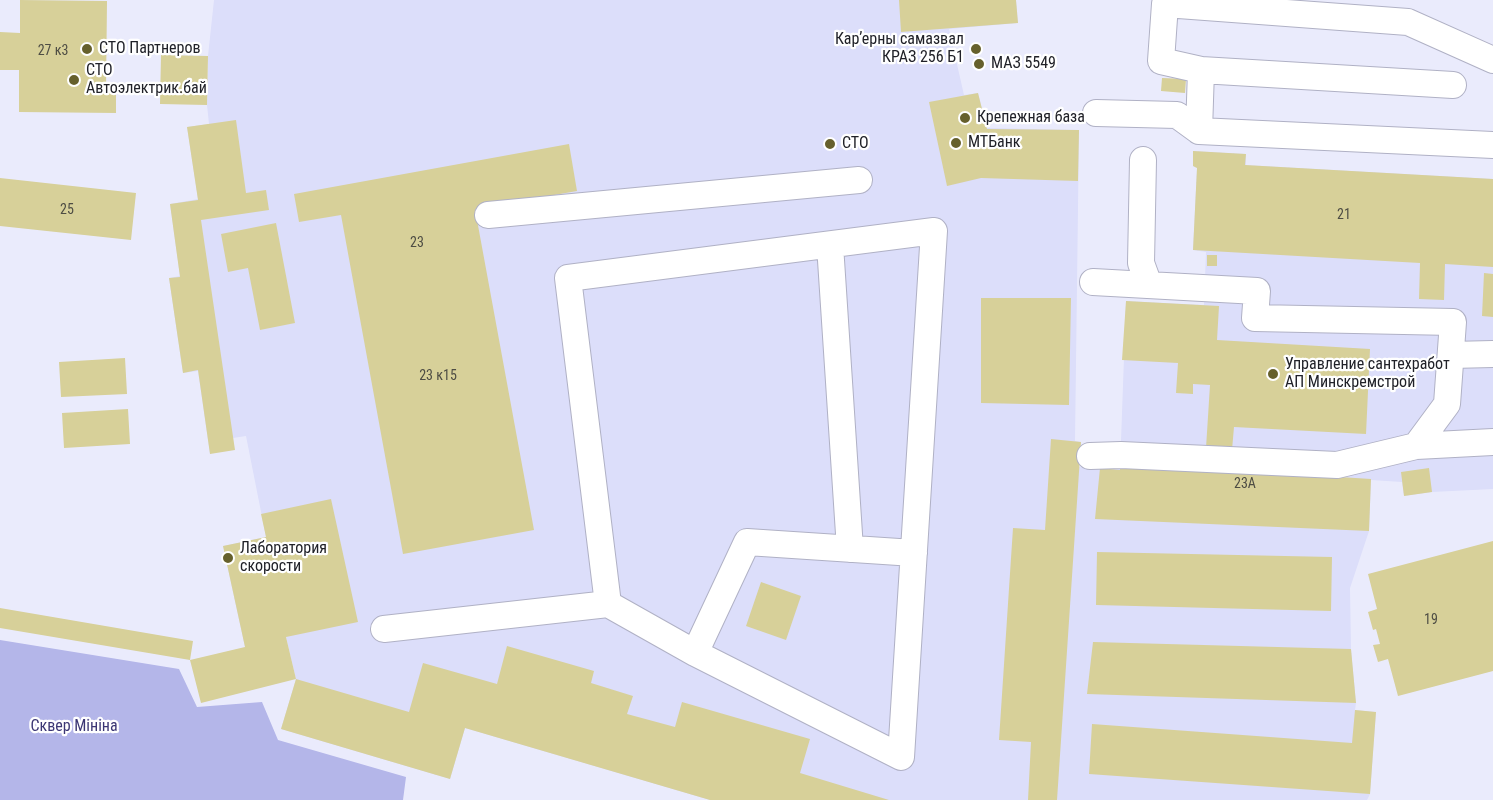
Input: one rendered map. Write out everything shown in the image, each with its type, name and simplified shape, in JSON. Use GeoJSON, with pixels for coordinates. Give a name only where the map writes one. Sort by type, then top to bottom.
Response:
{"type":"FeatureCollection","features":[{"type":"Feature","properties":{"kind":"lane"},"geometry":{"type":"LineString","coordinates":[[1453,85],[1201,70],[1161,61],[1165,4],[1408,22],[1493,60]]}},
{"type":"Feature","properties":{"kind":"lane"},"geometry":{"type":"LineString","coordinates":[[1199,131],[1201,70]]}},
{"type":"Feature","properties":{"kind":"lane"},"geometry":{"type":"LineString","coordinates":[[1096,113],[1177,115],[1199,131],[1493,145]]}},
{"type":"Feature","properties":{"kind":"lane"},"geometry":{"type":"LineString","coordinates":[[1143,160],[1141,263],[1149,285]]}},
{"type":"Feature","properties":{"kind":"lane"},"geometry":{"type":"LineString","coordinates":[[488,215],[859,180]]}},
{"type":"Feature","properties":{"kind":"lane"},"geometry":{"type":"LineString","coordinates":[[384,629],[608,604],[695,653],[901,756],[934,231],[568,278],[608,604]]}},
{"type":"Feature","properties":{"kind":"lane"},"geometry":{"type":"LineString","coordinates":[[830,244],[850,549]]}},
{"type":"Feature","properties":{"kind":"lane"},"geometry":{"type":"LineString","coordinates":[[1093,282],[1257,291],[1255,318],[1453,322],[1447,404],[1416,446]]}},
{"type":"Feature","properties":{"kind":"lane"},"geometry":{"type":"LineString","coordinates":[[1451,355],[1493,354]]}},
{"type":"Feature","properties":{"kind":"lane"},"geometry":{"type":"LineString","coordinates":[[1090,456],[1121,455],[1337,465],[1416,446],[1493,442]]}},
{"type":"Feature","properties":{"kind":"lane"},"geometry":{"type":"LineString","coordinates":[[695,653],[747,542],[914,553]]}},
{"type":"Feature","properties":{"kind":"shaded area"},"geometry":{"type":"Polygon","coordinates":[[[214,0],[1016,0],[1018,23],[949,29],[964,95],[978,93],[987,128],[1079,130],[1075,441],[1081,442],[1079,467],[1120,469],[1126,301],[1204,305],[1206,252],[1193,250],[1197,168],[1193,166],[1193,151],[1246,154],[1246,165],[1493,179],[1493,489],[1404,496],[1402,482],[1371,480],[1369,531],[1350,588],[1355,710],[1376,712],[1370,794],[1367,800],[710,800],[465,728],[450,779],[281,729],[296,679],[286,637],[245,647],[223,546],[266,537],[246,436],[233,438],[210,454],[198,371],[183,373],[169,278],[180,276],[170,204],[198,199],[187,127],[209,124],[208,56],[214,0]]]}},
{"type":"Feature","properties":{"kind":"green space","name":"Сквер Мініна"},"geometry":{"type":"Polygon","coordinates":[[[0,640],[179,669],[197,707],[262,702],[278,740],[406,777],[403,800],[0,800],[0,640]]]}},
{"type":"Feature","properties":{"kind":"building"},"geometry":{"type":"Polygon","coordinates":[[[20,0],[107,1],[106,91],[116,91],[116,113],[19,112],[19,70],[0,70],[0,32],[20,33],[20,0]]]}},
{"type":"Feature","properties":{"kind":"building"},"geometry":{"type":"Polygon","coordinates":[[[899,0],[1016,0],[1018,23],[901,32],[899,0]]]}},
{"type":"Feature","properties":{"kind":"building"},"geometry":{"type":"Polygon","coordinates":[[[161,55],[208,56],[207,105],[160,104],[161,55]]]}},
{"type":"Feature","properties":{"kind":"building"},"geometry":{"type":"Polygon","coordinates":[[[1162,78],[1186,79],[1185,93],[1161,91],[1162,78]]]}},
{"type":"Feature","properties":{"kind":"building"},"geometry":{"type":"Polygon","coordinates":[[[978,93],[987,129],[1079,130],[1078,181],[981,178],[947,186],[929,102],[978,93]]]}},
{"type":"Feature","properties":{"kind":"building"},"geometry":{"type":"Polygon","coordinates":[[[236,120],[246,193],[266,190],[269,210],[201,220],[235,450],[210,454],[198,370],[183,373],[169,278],[180,277],[170,204],[198,200],[187,127],[236,120]]]}},
{"type":"Feature","properties":{"kind":"building"},"geometry":{"type":"Polygon","coordinates":[[[569,144],[577,191],[475,209],[534,530],[403,554],[341,215],[299,222],[294,194],[569,144]]]}},
{"type":"Feature","properties":{"kind":"building"},"geometry":{"type":"Polygon","coordinates":[[[1193,151],[1246,154],[1245,165],[1493,179],[1493,267],[1445,264],[1444,300],[1419,299],[1420,263],[1193,250],[1197,168],[1193,166],[1193,151]]]}},
{"type":"Feature","properties":{"kind":"building"},"geometry":{"type":"Polygon","coordinates":[[[0,178],[136,193],[131,240],[0,226],[0,178]]]}},
{"type":"Feature","properties":{"kind":"building"},"geometry":{"type":"Polygon","coordinates":[[[276,223],[295,323],[260,330],[248,268],[228,272],[221,234],[276,223]]]}},
{"type":"Feature","properties":{"kind":"building"},"geometry":{"type":"Polygon","coordinates":[[[1207,255],[1217,255],[1217,266],[1207,266],[1207,255]]]}},
{"type":"Feature","properties":{"kind":"building"},"geometry":{"type":"Polygon","coordinates":[[[1484,273],[1493,274],[1493,317],[1482,316],[1484,273]]]}},
{"type":"Feature","properties":{"kind":"building"},"geometry":{"type":"Polygon","coordinates":[[[981,298],[1071,298],[1069,405],[981,403],[981,298]]]}},
{"type":"Feature","properties":{"kind":"building","name":"Управление сантехработ АП Минскремстрой"},"geometry":{"type":"Polygon","coordinates":[[[1126,301],[1219,306],[1217,340],[1370,349],[1366,434],[1234,427],[1232,450],[1206,448],[1210,385],[1193,384],[1193,394],[1176,393],[1178,363],[1122,360],[1126,301]]]}},
{"type":"Feature","properties":{"kind":"building"},"geometry":{"type":"Polygon","coordinates":[[[125,358],[127,394],[61,397],[59,362],[125,358]]]}},
{"type":"Feature","properties":{"kind":"building"},"geometry":{"type":"Polygon","coordinates":[[[128,409],[130,444],[64,448],[62,413],[128,409]]]}},
{"type":"Feature","properties":{"kind":"building"},"geometry":{"type":"Polygon","coordinates":[[[1051,439],[1081,442],[1057,800],[1028,800],[1031,742],[999,740],[1013,528],[1045,530],[1051,439]]]}},
{"type":"Feature","properties":{"kind":"building"},"geometry":{"type":"Polygon","coordinates":[[[1120,463],[1371,479],[1369,531],[1095,519],[1100,468],[1120,470],[1120,463]]]}},
{"type":"Feature","properties":{"kind":"building"},"geometry":{"type":"Polygon","coordinates":[[[1429,468],[1432,492],[1404,496],[1401,472],[1429,468]]]}},
{"type":"Feature","properties":{"kind":"building"},"geometry":{"type":"Polygon","coordinates":[[[331,499],[358,622],[286,637],[296,679],[201,703],[190,660],[245,647],[223,546],[266,537],[261,514],[331,499]]]}},
{"type":"Feature","properties":{"kind":"building"},"geometry":{"type":"Polygon","coordinates":[[[1493,541],[1493,671],[1398,696],[1388,659],[1378,662],[1373,645],[1380,644],[1368,612],[1377,609],[1368,574],[1493,541]]]}},
{"type":"Feature","properties":{"kind":"building"},"geometry":{"type":"Polygon","coordinates":[[[1097,552],[1332,557],[1331,611],[1096,605],[1097,552]]]}},
{"type":"Feature","properties":{"kind":"building"},"geometry":{"type":"Polygon","coordinates":[[[761,582],[801,596],[786,640],[746,626],[761,582]]]}},
{"type":"Feature","properties":{"kind":"building"},"geometry":{"type":"Polygon","coordinates":[[[0,608],[193,641],[190,660],[0,628],[0,608]]]}},
{"type":"Feature","properties":{"kind":"building"},"geometry":{"type":"Polygon","coordinates":[[[1093,642],[1351,649],[1356,703],[1087,694],[1093,642]]]}},
{"type":"Feature","properties":{"kind":"building"},"geometry":{"type":"Polygon","coordinates":[[[507,646],[594,671],[591,683],[633,696],[627,714],[675,727],[682,702],[810,739],[800,773],[889,800],[710,800],[465,728],[450,779],[281,729],[296,679],[409,712],[423,663],[497,684],[507,646]]]}},
{"type":"Feature","properties":{"kind":"building"},"geometry":{"type":"Polygon","coordinates":[[[1355,710],[1376,712],[1370,794],[1089,774],[1092,724],[1352,743],[1355,710]]]}},
{"type":"Feature","properties":{"kind":"place","name":"СТО Партнеров"},"geometry":{"type":"Point","coordinates":[87,49]}},
{"type":"Feature","properties":{"kind":"place","name":"Карʼерны самазвал КРАЗ 256 Б1"},"geometry":{"type":"Point","coordinates":[976,49]}},
{"type":"Feature","properties":{"kind":"place","name":"МАЗ 5549"},"geometry":{"type":"Point","coordinates":[979,64]}},
{"type":"Feature","properties":{"kind":"place","name":"СТО Автоэлектрик.бай"},"geometry":{"type":"Point","coordinates":[74,80]}},
{"type":"Feature","properties":{"kind":"place","name":"Крепежная база"},"geometry":{"type":"Point","coordinates":[965,118]}},
{"type":"Feature","properties":{"kind":"place","name":"МТБанк"},"geometry":{"type":"Point","coordinates":[956,143]}},
{"type":"Feature","properties":{"kind":"place","name":"СТО"},"geometry":{"type":"Point","coordinates":[830,144]}},
{"type":"Feature","properties":{"kind":"place","name":"Управление сантехработ АП Минскремстрой"},"geometry":{"type":"Point","coordinates":[1273,374]}},
{"type":"Feature","properties":{"kind":"place","name":"Лаборатория скорости"},"geometry":{"type":"Point","coordinates":[228,558]}}]}
